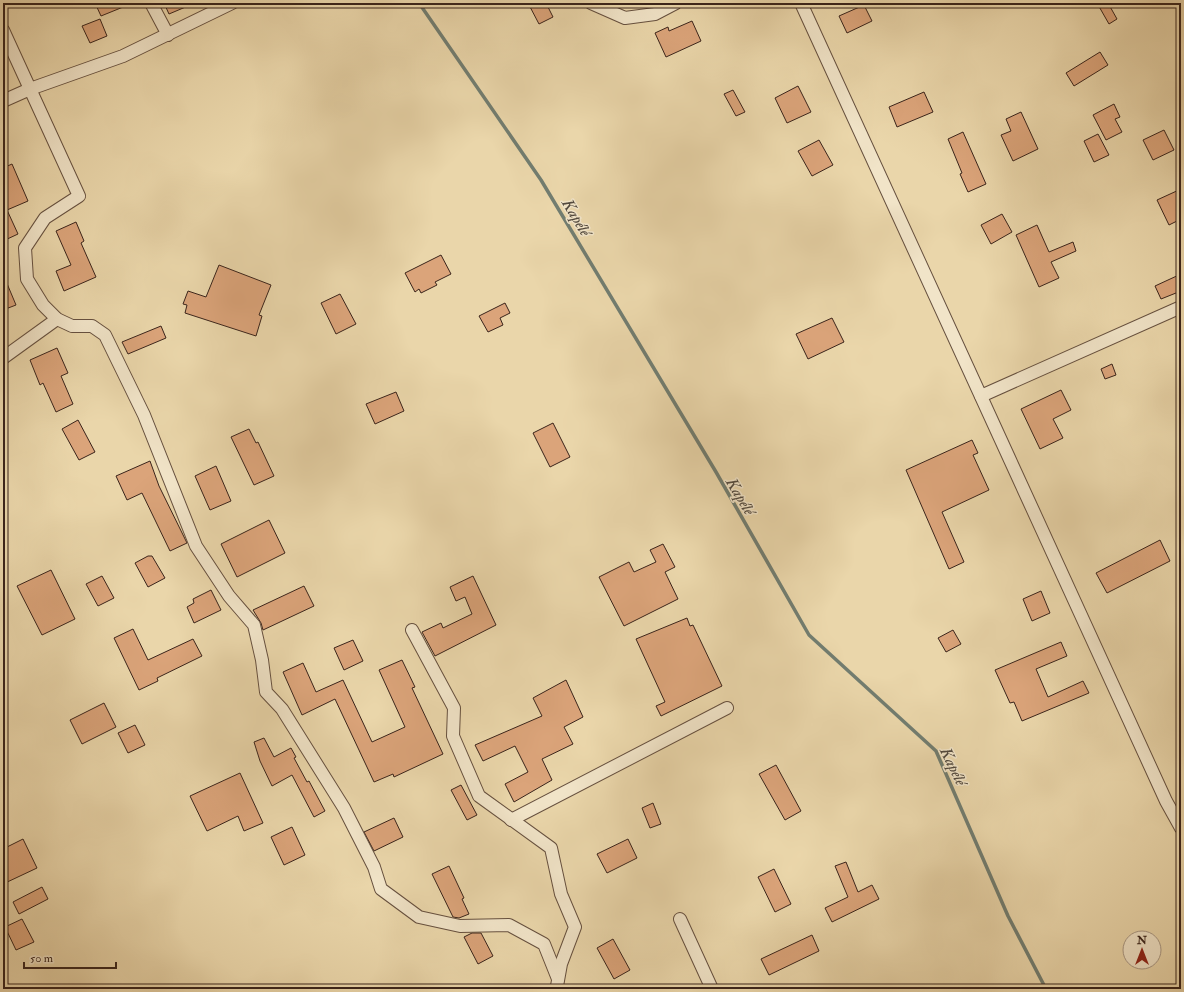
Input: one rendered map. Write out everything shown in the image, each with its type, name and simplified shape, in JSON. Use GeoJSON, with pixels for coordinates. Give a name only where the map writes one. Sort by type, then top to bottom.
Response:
{"type":"FeatureCollection","features":[{"type":"Feature","properties":{"kind":"street"},"geometry":{"type":"LineString","coordinates":[[151,3],[168,35]]}},
{"type":"Feature","properties":{"kind":"street"},"geometry":{"type":"LineString","coordinates":[[3,101],[30,89],[124,56],[232,3]]}},
{"type":"Feature","properties":{"kind":"street"},"geometry":{"type":"LineString","coordinates":[[591,3],[625,18],[654,14],[676,3]]}},
{"type":"Feature","properties":{"kind":"street"},"geometry":{"type":"LineString","coordinates":[[801,3],[1163,794],[1181,828]]}},
{"type":"Feature","properties":{"kind":"street"},"geometry":{"type":"LineString","coordinates":[[3,30],[79,196],[44,218],[25,248],[27,279],[43,305],[57,319],[72,326],[92,326],[105,335],[144,415],[196,546],[229,596],[254,625],[262,660],[266,692],[282,709],[344,808],[374,867],[381,889],[419,917],[460,926],[509,925],[544,944],[558,984]]}},
{"type":"Feature","properties":{"kind":"street"},"geometry":{"type":"LineString","coordinates":[[981,396],[1181,307]]}},
{"type":"Feature","properties":{"kind":"street"},"geometry":{"type":"LineString","coordinates":[[3,358],[57,319]]}},
{"type":"Feature","properties":{"kind":"street"},"geometry":{"type":"LineString","coordinates":[[412,630],[454,708],[453,736],[479,796],[551,848],[561,894],[575,927],[561,964],[558,984]]}},
{"type":"Feature","properties":{"kind":"street"},"geometry":{"type":"LineString","coordinates":[[511,820],[727,708]]}},
{"type":"Feature","properties":{"kind":"street"},"geometry":{"type":"LineString","coordinates":[[680,919],[712,989]]}},
{"type":"Feature","properties":{"kind":"building"},"geometry":{"type":"Polygon","coordinates":[[[95,3],[133,3],[101,16],[95,3]]]}},
{"type":"Feature","properties":{"kind":"building"},"geometry":{"type":"Polygon","coordinates":[[[164,3],[195,3],[169,14],[164,3]]]}},
{"type":"Feature","properties":{"kind":"building"},"geometry":{"type":"Polygon","coordinates":[[[528,3],[546,3],[553,17],[539,24],[528,3]]]}},
{"type":"Feature","properties":{"kind":"building"},"geometry":{"type":"Polygon","coordinates":[[[1097,3],[1108,3],[1117,19],[1109,24],[1097,3]]]}},
{"type":"Feature","properties":{"kind":"building"},"geometry":{"type":"Polygon","coordinates":[[[864,5],[872,21],[847,33],[839,16],[864,5]]]}},
{"type":"Feature","properties":{"kind":"building"},"geometry":{"type":"Polygon","coordinates":[[[100,19],[107,36],[90,43],[82,26],[100,19]]]}},
{"type":"Feature","properties":{"kind":"building"},"geometry":{"type":"Polygon","coordinates":[[[692,21],[701,41],[666,57],[655,33],[668,27],[669,31],[692,21]]]}},
{"type":"Feature","properties":{"kind":"building"},"geometry":{"type":"Polygon","coordinates":[[[1100,52],[1108,65],[1074,86],[1066,73],[1100,52]]]}},
{"type":"Feature","properties":{"kind":"building"},"geometry":{"type":"Polygon","coordinates":[[[798,86],[811,112],[787,123],[775,98],[798,86]]]}},
{"type":"Feature","properties":{"kind":"building"},"geometry":{"type":"Polygon","coordinates":[[[733,90],[745,112],[736,116],[724,94],[733,90]]]}},
{"type":"Feature","properties":{"kind":"building"},"geometry":{"type":"Polygon","coordinates":[[[924,92],[933,112],[897,127],[889,107],[924,92]]]}},
{"type":"Feature","properties":{"kind":"building"},"geometry":{"type":"Polygon","coordinates":[[[1114,104],[1120,117],[1115,119],[1122,132],[1106,140],[1093,115],[1114,104]]]}},
{"type":"Feature","properties":{"kind":"building"},"geometry":{"type":"Polygon","coordinates":[[[1021,112],[1038,149],[1013,161],[1001,135],[1011,131],[1006,119],[1021,112]]]}},
{"type":"Feature","properties":{"kind":"building"},"geometry":{"type":"Polygon","coordinates":[[[1164,130],[1174,150],[1153,160],[1143,140],[1164,130]]]}},
{"type":"Feature","properties":{"kind":"building"},"geometry":{"type":"Polygon","coordinates":[[[963,132],[986,184],[968,192],[948,139],[963,132]]]}},
{"type":"Feature","properties":{"kind":"building"},"geometry":{"type":"Polygon","coordinates":[[[1098,134],[1109,155],[1094,162],[1084,141],[1098,134]]]}},
{"type":"Feature","properties":{"kind":"building"},"geometry":{"type":"Polygon","coordinates":[[[819,140],[833,165],[812,176],[798,151],[819,140]]]}},
{"type":"Feature","properties":{"kind":"building"},"geometry":{"type":"Polygon","coordinates":[[[12,164],[28,201],[7,210],[18,234],[3,241],[3,168],[12,164]]]}},
{"type":"Feature","properties":{"kind":"building"},"geometry":{"type":"Polygon","coordinates":[[[1181,189],[1181,219],[1169,225],[1157,200],[1181,189]]]}},
{"type":"Feature","properties":{"kind":"building"},"geometry":{"type":"Polygon","coordinates":[[[1002,214],[1012,232],[991,244],[981,225],[1002,214]]]}},
{"type":"Feature","properties":{"kind":"building"},"geometry":{"type":"Polygon","coordinates":[[[76,222],[84,241],[81,243],[96,277],[64,291],[56,271],[71,265],[56,231],[76,222]]]}},
{"type":"Feature","properties":{"kind":"building"},"geometry":{"type":"Polygon","coordinates":[[[1037,225],[1049,252],[1073,242],[1076,251],[1051,262],[1059,278],[1039,287],[1016,235],[1037,225]]]}},
{"type":"Feature","properties":{"kind":"building"},"geometry":{"type":"Polygon","coordinates":[[[441,255],[451,274],[435,282],[437,285],[421,293],[419,289],[415,292],[405,273],[441,255]]]}},
{"type":"Feature","properties":{"kind":"building"},"geometry":{"type":"Polygon","coordinates":[[[219,265],[271,285],[259,315],[262,316],[256,336],[185,313],[187,305],[183,304],[188,291],[206,297],[219,265]]]}},
{"type":"Feature","properties":{"kind":"building"},"geometry":{"type":"Polygon","coordinates":[[[3,274],[16,305],[3,310],[3,274]]]}},
{"type":"Feature","properties":{"kind":"building"},"geometry":{"type":"Polygon","coordinates":[[[1181,274],[1181,291],[1161,299],[1155,286],[1181,274]]]}},
{"type":"Feature","properties":{"kind":"building"},"geometry":{"type":"Polygon","coordinates":[[[340,294],[356,324],[336,334],[321,303],[340,294]]]}},
{"type":"Feature","properties":{"kind":"building"},"geometry":{"type":"Polygon","coordinates":[[[505,303],[510,313],[500,318],[503,325],[488,332],[479,316],[505,303]]]}},
{"type":"Feature","properties":{"kind":"building"},"geometry":{"type":"Polygon","coordinates":[[[832,318],[844,342],[808,359],[796,334],[832,318]]]}},
{"type":"Feature","properties":{"kind":"building"},"geometry":{"type":"Polygon","coordinates":[[[161,326],[166,338],[128,354],[122,342],[161,326]]]}},
{"type":"Feature","properties":{"kind":"building"},"geometry":{"type":"Polygon","coordinates":[[[57,348],[68,373],[61,376],[73,404],[56,412],[43,383],[40,385],[30,360],[57,348]]]}},
{"type":"Feature","properties":{"kind":"building"},"geometry":{"type":"Polygon","coordinates":[[[1112,364],[1116,375],[1105,379],[1101,369],[1112,364]]]}},
{"type":"Feature","properties":{"kind":"building"},"geometry":{"type":"Polygon","coordinates":[[[1061,390],[1071,410],[1053,419],[1063,438],[1040,449],[1021,409],[1061,390]]]}},
{"type":"Feature","properties":{"kind":"building"},"geometry":{"type":"Polygon","coordinates":[[[396,392],[404,411],[375,424],[366,404],[396,392]]]}},
{"type":"Feature","properties":{"kind":"building"},"geometry":{"type":"Polygon","coordinates":[[[78,420],[95,452],[79,460],[62,429],[78,420]]]}},
{"type":"Feature","properties":{"kind":"building"},"geometry":{"type":"Polygon","coordinates":[[[553,423],[570,457],[550,467],[533,433],[553,423]]]}},
{"type":"Feature","properties":{"kind":"building"},"geometry":{"type":"Polygon","coordinates":[[[249,429],[256,443],[258,442],[274,476],[254,485],[231,437],[249,429]]]}},
{"type":"Feature","properties":{"kind":"building"},"geometry":{"type":"Polygon","coordinates":[[[972,440],[978,453],[973,455],[989,490],[942,512],[964,562],[949,569],[906,470],[972,440]]]}},
{"type":"Feature","properties":{"kind":"building"},"geometry":{"type":"Polygon","coordinates":[[[150,461],[159,486],[187,543],[170,551],[142,493],[127,500],[116,476],[150,461]]]}},
{"type":"Feature","properties":{"kind":"building"},"geometry":{"type":"Polygon","coordinates":[[[216,466],[231,501],[210,510],[195,476],[216,466]]]}},
{"type":"Feature","properties":{"kind":"building"},"geometry":{"type":"Polygon","coordinates":[[[269,520],[285,553],[237,577],[221,544],[269,520]]]}},
{"type":"Feature","properties":{"kind":"building"},"geometry":{"type":"Polygon","coordinates":[[[1160,540],[1170,561],[1107,593],[1096,573],[1160,540]]]}},
{"type":"Feature","properties":{"kind":"building"},"geometry":{"type":"Polygon","coordinates":[[[663,544],[675,567],[665,572],[678,599],[624,626],[599,577],[629,562],[634,572],[656,562],[650,550],[663,544]]]}},
{"type":"Feature","properties":{"kind":"building"},"geometry":{"type":"Polygon","coordinates":[[[148,556],[152,556],[165,578],[148,587],[135,563],[148,556]]]}},
{"type":"Feature","properties":{"kind":"building"},"geometry":{"type":"Polygon","coordinates":[[[51,570],[75,619],[42,635],[17,586],[51,570]]]}},
{"type":"Feature","properties":{"kind":"building"},"geometry":{"type":"Polygon","coordinates":[[[102,576],[114,598],[98,606],[86,584],[102,576]]]}},
{"type":"Feature","properties":{"kind":"building"},"geometry":{"type":"Polygon","coordinates":[[[473,576],[496,625],[435,656],[422,632],[441,623],[443,628],[472,614],[465,597],[456,601],[450,587],[473,576]]]}},
{"type":"Feature","properties":{"kind":"building"},"geometry":{"type":"Polygon","coordinates":[[[304,586],[314,606],[263,630],[261,623],[253,610],[304,586]]]}},
{"type":"Feature","properties":{"kind":"building"},"geometry":{"type":"Polygon","coordinates":[[[211,590],[221,610],[194,623],[187,607],[194,603],[193,599],[211,590]]]}},
{"type":"Feature","properties":{"kind":"building"},"geometry":{"type":"Polygon","coordinates":[[[1041,591],[1050,613],[1032,621],[1023,599],[1041,591]]]}},
{"type":"Feature","properties":{"kind":"building"},"geometry":{"type":"Polygon","coordinates":[[[687,618],[690,626],[693,625],[722,686],[661,716],[656,706],[665,702],[636,639],[687,618]]]}},
{"type":"Feature","properties":{"kind":"building"},"geometry":{"type":"Polygon","coordinates":[[[133,629],[148,660],[193,639],[202,656],[157,678],[158,681],[139,690],[114,638],[133,629]]]}},
{"type":"Feature","properties":{"kind":"building"},"geometry":{"type":"Polygon","coordinates":[[[953,630],[961,644],[946,652],[938,638],[953,630]]]}},
{"type":"Feature","properties":{"kind":"building"},"geometry":{"type":"Polygon","coordinates":[[[353,640],[363,661],[344,670],[334,648],[353,640]]]}},
{"type":"Feature","properties":{"kind":"building"},"geometry":{"type":"Polygon","coordinates":[[[1061,642],[1067,656],[1036,669],[1048,697],[1083,681],[1089,693],[1022,721],[1014,702],[1010,703],[995,670],[1061,642]]]}},
{"type":"Feature","properties":{"kind":"building"},"geometry":{"type":"Polygon","coordinates":[[[402,660],[415,687],[412,688],[443,754],[394,777],[393,774],[374,782],[335,699],[302,715],[283,672],[303,663],[316,692],[343,680],[372,742],[405,727],[379,670],[402,660]]]}},
{"type":"Feature","properties":{"kind":"building"},"geometry":{"type":"Polygon","coordinates":[[[566,680],[583,717],[564,727],[573,744],[542,759],[552,780],[514,802],[505,784],[528,772],[515,746],[483,761],[475,745],[542,716],[533,698],[566,680]]]}},
{"type":"Feature","properties":{"kind":"building"},"geometry":{"type":"Polygon","coordinates":[[[104,703],[116,727],[82,744],[70,720],[104,703]]]}},
{"type":"Feature","properties":{"kind":"building"},"geometry":{"type":"Polygon","coordinates":[[[135,725],[145,745],[128,753],[118,733],[135,725]]]}},
{"type":"Feature","properties":{"kind":"building"},"geometry":{"type":"Polygon","coordinates":[[[264,738],[274,757],[291,748],[296,757],[294,758],[307,782],[309,781],[325,811],[314,817],[292,775],[272,786],[260,761],[254,742],[264,738]]]}},
{"type":"Feature","properties":{"kind":"building"},"geometry":{"type":"Polygon","coordinates":[[[776,765],[801,811],[785,820],[759,774],[776,765]]]}},
{"type":"Feature","properties":{"kind":"building"},"geometry":{"type":"Polygon","coordinates":[[[240,773],[263,823],[244,831],[238,816],[207,831],[190,796],[240,773]]]}},
{"type":"Feature","properties":{"kind":"building"},"geometry":{"type":"Polygon","coordinates":[[[461,785],[477,815],[467,820],[451,790],[461,785]]]}},
{"type":"Feature","properties":{"kind":"building"},"geometry":{"type":"Polygon","coordinates":[[[653,803],[661,824],[650,828],[642,808],[653,803]]]}},
{"type":"Feature","properties":{"kind":"building"},"geometry":{"type":"Polygon","coordinates":[[[394,818],[403,837],[374,851],[364,832],[394,818]]]}},
{"type":"Feature","properties":{"kind":"building"},"geometry":{"type":"Polygon","coordinates":[[[292,827],[305,855],[284,865],[271,837],[292,827]]]}},
{"type":"Feature","properties":{"kind":"building"},"geometry":{"type":"Polygon","coordinates":[[[23,839],[37,868],[3,884],[3,849],[23,839]]]}},
{"type":"Feature","properties":{"kind":"building"},"geometry":{"type":"Polygon","coordinates":[[[628,839],[637,858],[607,873],[597,854],[628,839]]]}},
{"type":"Feature","properties":{"kind":"building"},"geometry":{"type":"Polygon","coordinates":[[[846,862],[858,892],[872,885],[879,899],[832,922],[825,908],[848,897],[835,866],[846,862]]]}},
{"type":"Feature","properties":{"kind":"building"},"geometry":{"type":"Polygon","coordinates":[[[449,866],[464,898],[462,899],[469,914],[459,918],[453,917],[432,874],[449,866]]]}},
{"type":"Feature","properties":{"kind":"building"},"geometry":{"type":"Polygon","coordinates":[[[774,869],[791,904],[775,912],[758,877],[774,869]]]}},
{"type":"Feature","properties":{"kind":"building"},"geometry":{"type":"Polygon","coordinates":[[[42,887],[48,899],[19,914],[13,902],[42,887]]]}},
{"type":"Feature","properties":{"kind":"building"},"geometry":{"type":"Polygon","coordinates":[[[22,919],[34,942],[16,950],[5,927],[22,919]]]}},
{"type":"Feature","properties":{"kind":"building"},"geometry":{"type":"Polygon","coordinates":[[[472,933],[481,933],[493,956],[478,964],[464,937],[472,933]]]}},
{"type":"Feature","properties":{"kind":"building"},"geometry":{"type":"Polygon","coordinates":[[[812,935],[819,951],[769,975],[761,959],[812,935]]]}},
{"type":"Feature","properties":{"kind":"building"},"geometry":{"type":"Polygon","coordinates":[[[613,939],[630,970],[614,979],[597,948],[613,939]]]}},
{"type":"Feature","properties":{"kind":"waterway","name":"Kapélé"},"geometry":{"type":"LineString","coordinates":[[419,3],[541,180],[716,472],[809,635],[936,751],[1008,916],[1046,989]]}}]}
